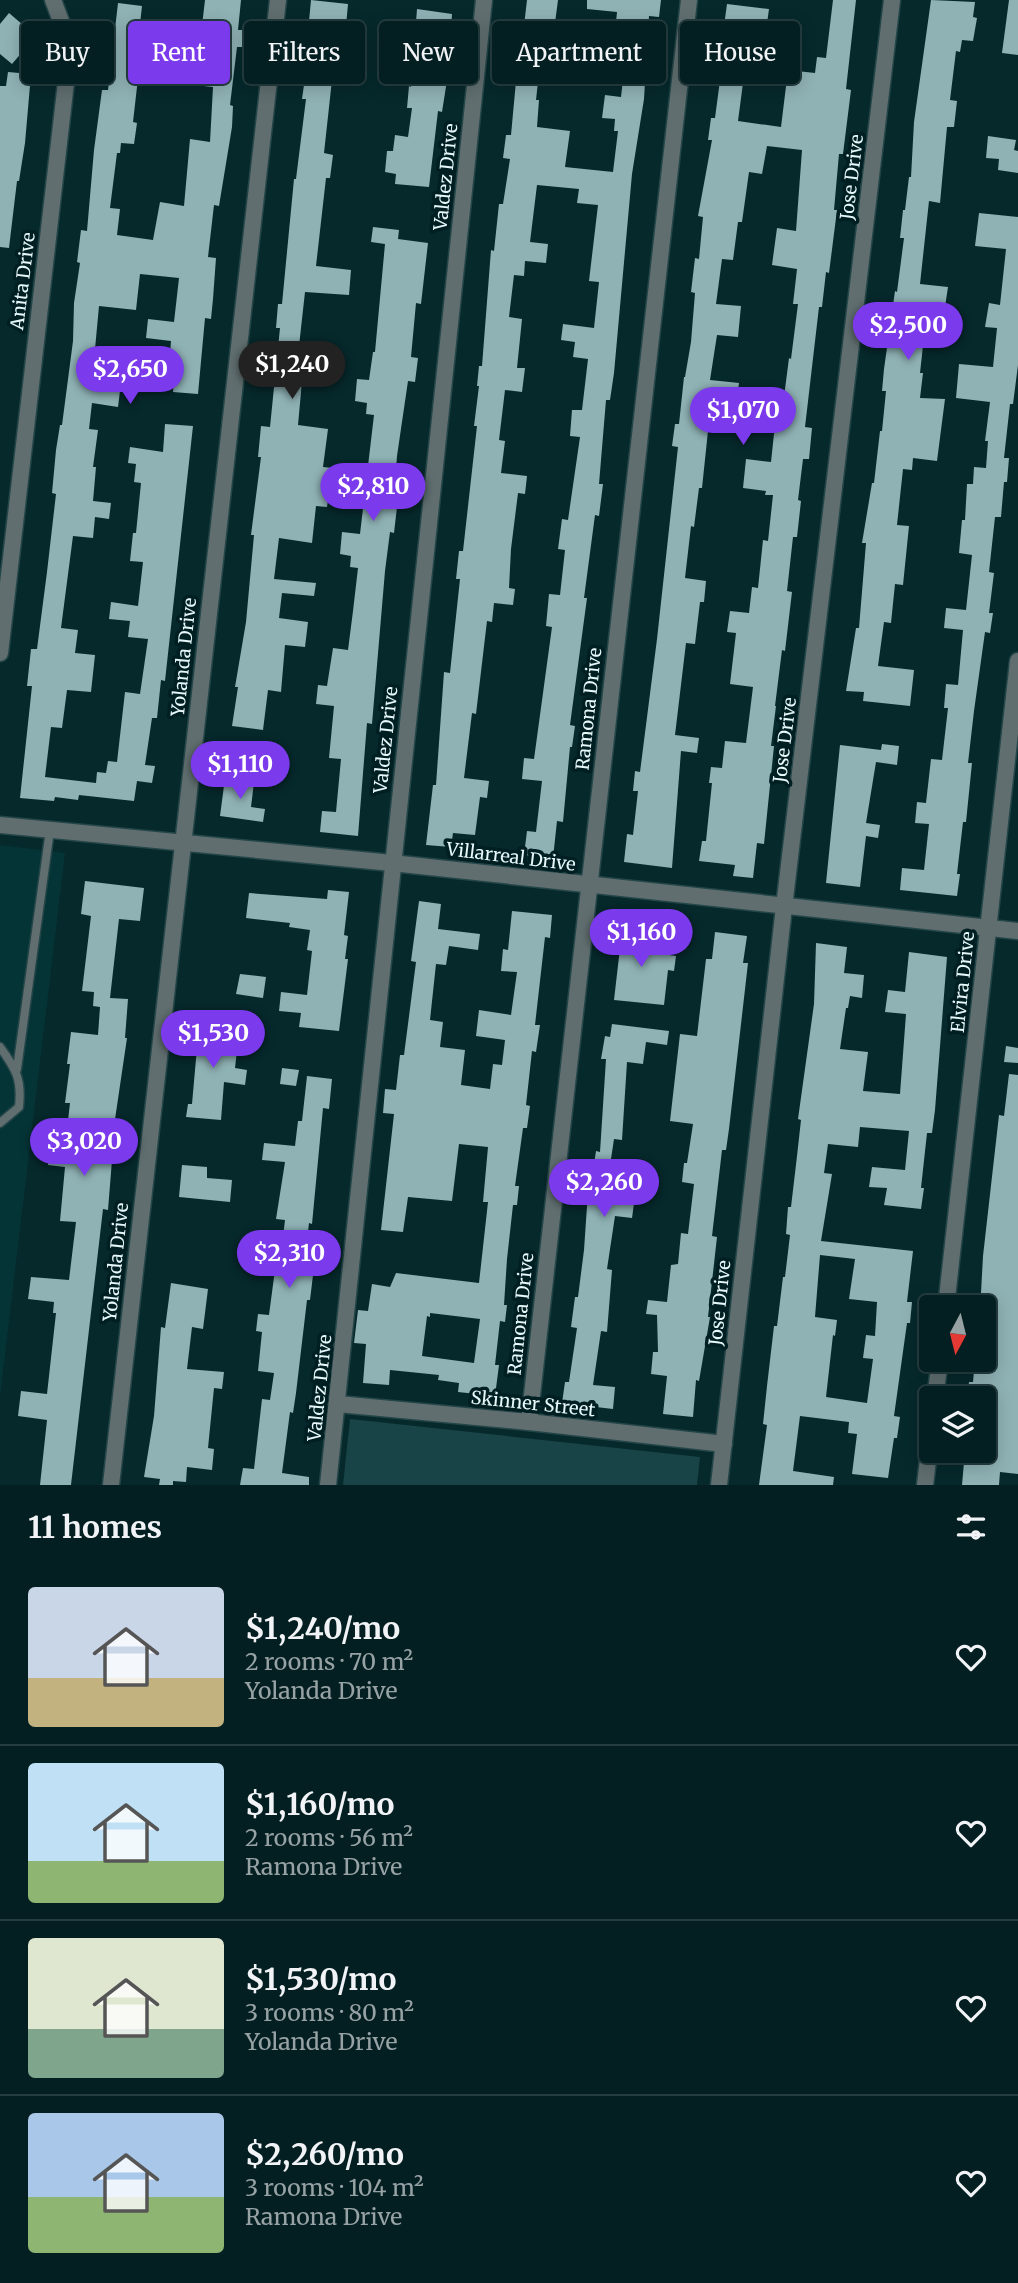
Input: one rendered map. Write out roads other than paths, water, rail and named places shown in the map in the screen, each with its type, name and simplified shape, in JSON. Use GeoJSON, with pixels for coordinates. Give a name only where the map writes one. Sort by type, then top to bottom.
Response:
{"type":"FeatureCollection","features":[{"type":"Feature","properties":{"kind":"street","name":"Anita Drive"},"geometry":{"type":"LineString","coordinates":[[0,653],[68,65],[67,37],[53,0]]}},
{"type":"Feature","properties":{"kind":"street","name":"Yolanda Drive"},"geometry":{"type":"LineString","coordinates":[[111,1485],[278,0]]}},
{"type":"Feature","properties":{"kind":"street","name":"Valdez Drive"},"geometry":{"type":"LineString","coordinates":[[328,1485],[484,0]]}},
{"type":"Feature","properties":{"kind":"street","name":"Ramona Drive"},"geometry":{"type":"LineString","coordinates":[[529,1422],[689,0]]}},
{"type":"Feature","properties":{"kind":"street","name":"Jose Drive"},"geometry":{"type":"LineString","coordinates":[[719,1485],[784,907],[892,0]]}},
{"type":"Feature","properties":{"kind":"street","name":"Elvira Drive"},"geometry":{"type":"LineString","coordinates":[[947,1295],[1018,662]]}},
{"type":"Feature","properties":{"kind":"street","name":"Villarreal Drive"},"geometry":{"type":"LineString","coordinates":[[0,825],[392,863],[1018,931]]}},
{"type":"Feature","properties":{"kind":"street","name":"Skinner Street"},"geometry":{"type":"LineString","coordinates":[[338,1404],[724,1444]]}},
{"type":"Feature","properties":{"kind":"street"},"geometry":{"type":"LineString","coordinates":[[925,1485],[928,1463]]}},
{"type":"Feature","properties":{"kind":"lane"},"geometry":{"type":"LineString","coordinates":[[0,1124],[19,1107],[21,1093],[17,1069],[50,830]]}},
{"type":"Feature","properties":{"kind":"lane"},"geometry":{"type":"LineString","coordinates":[[0,1047],[17,1069]]}}]}
